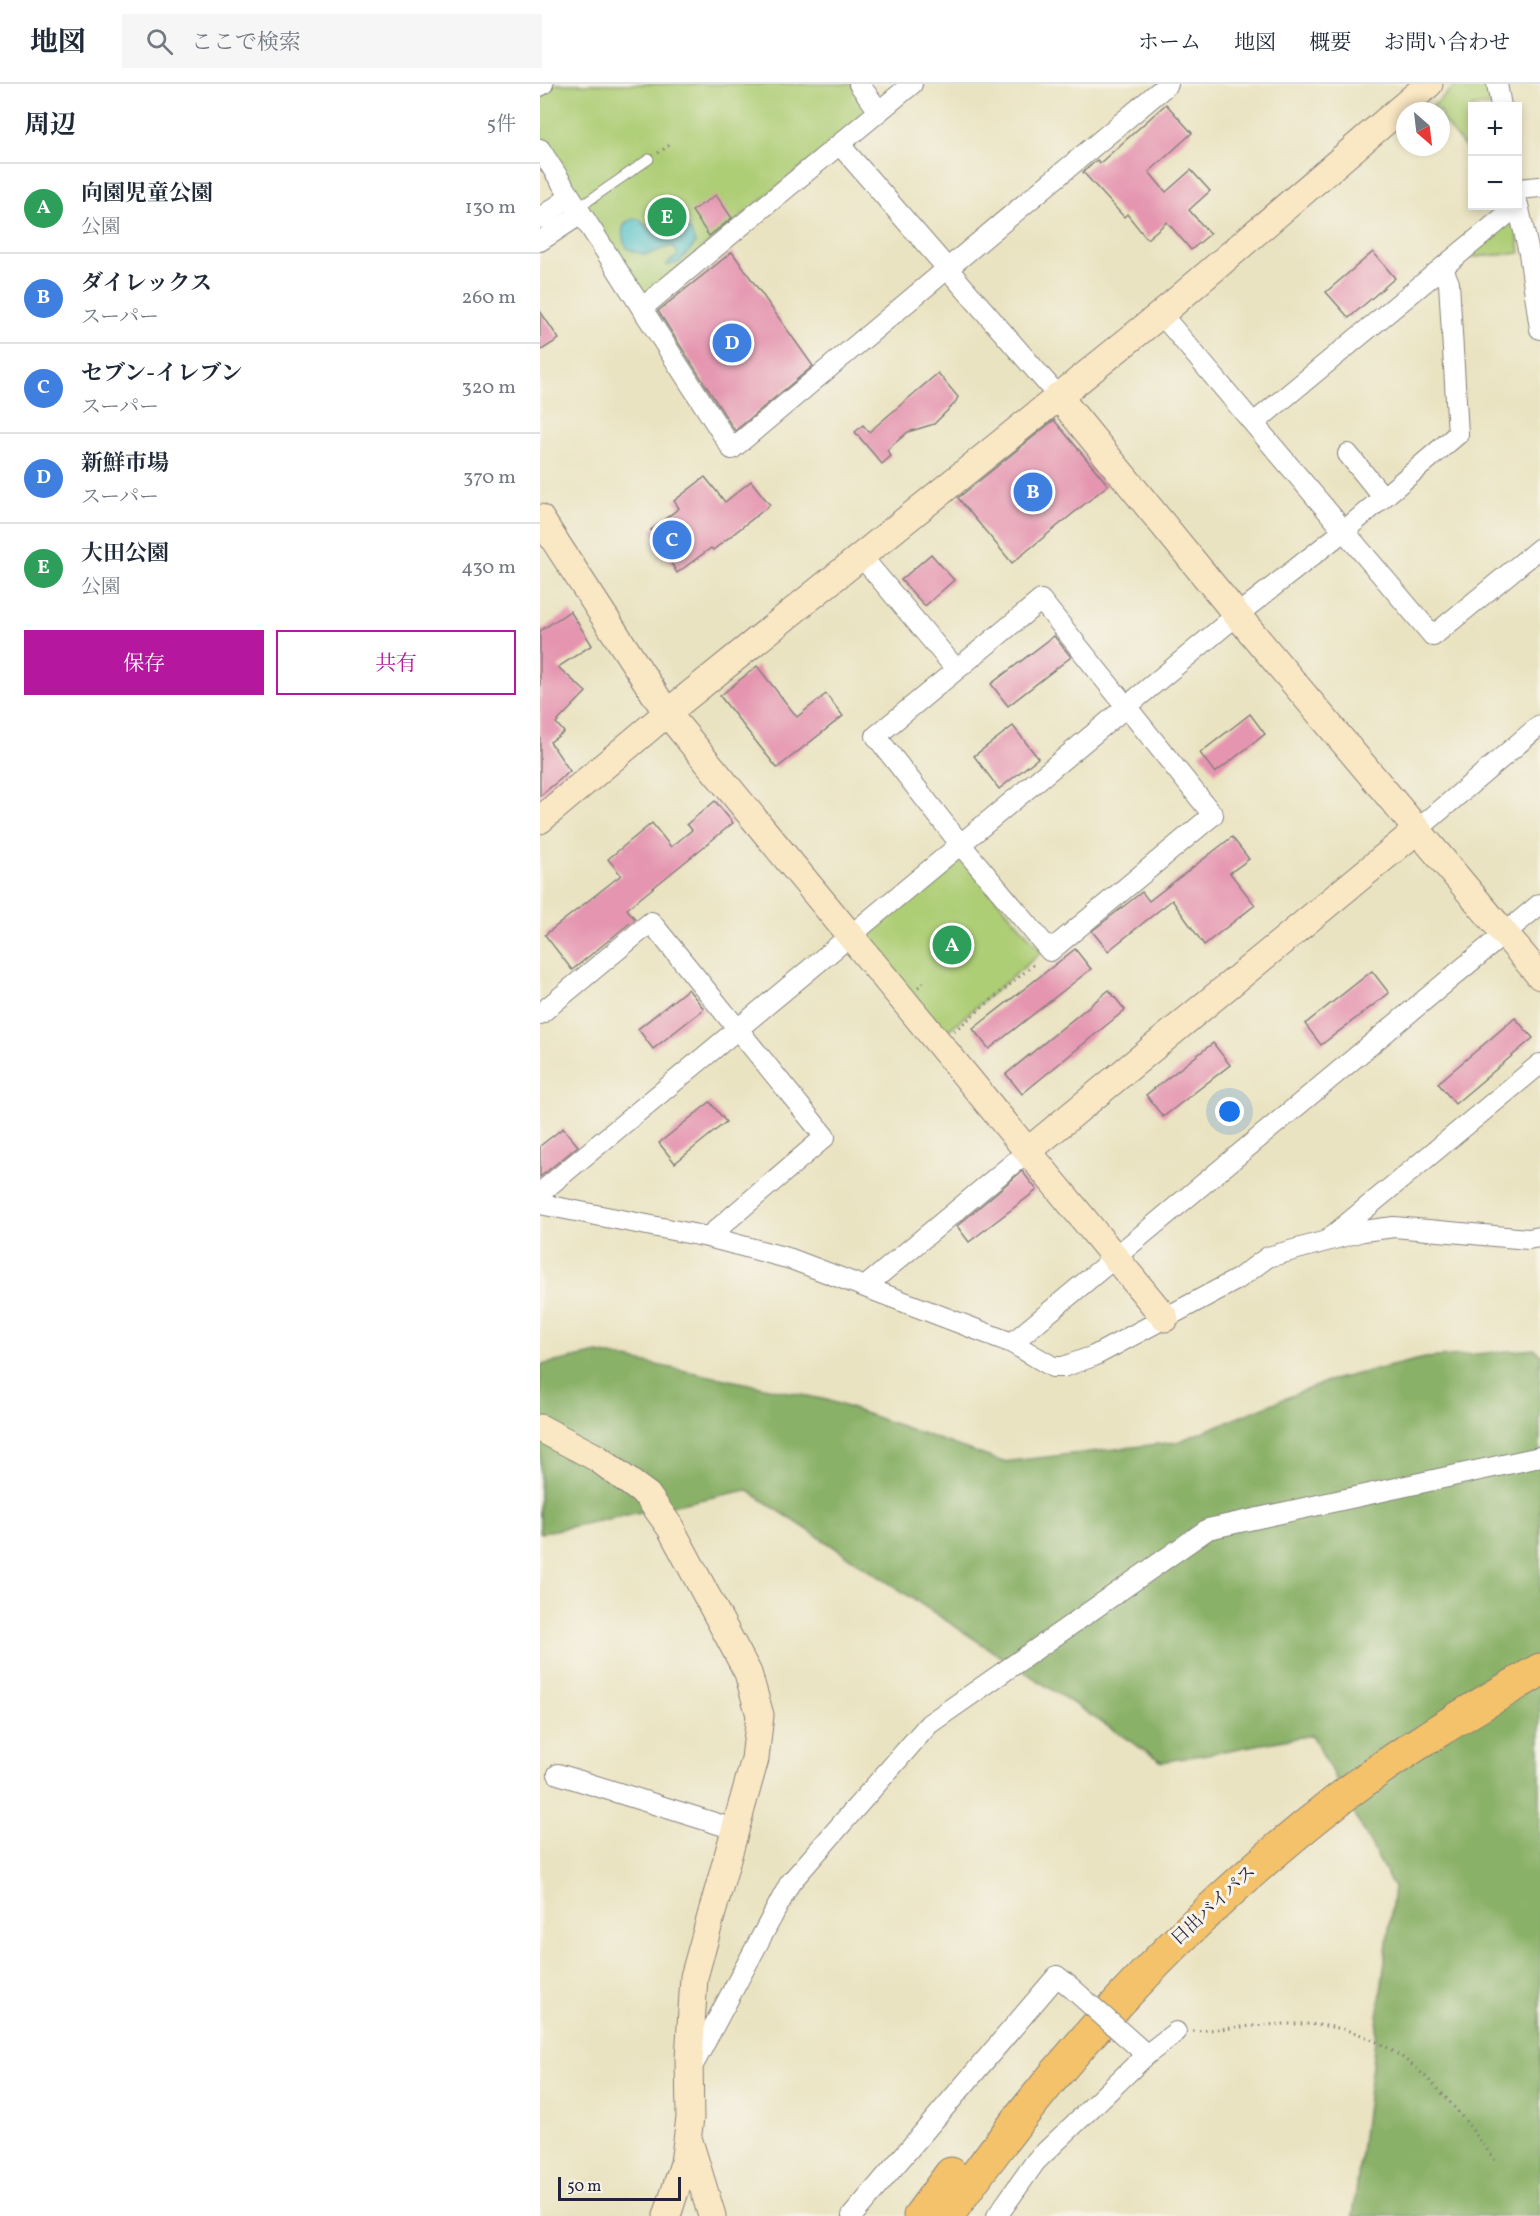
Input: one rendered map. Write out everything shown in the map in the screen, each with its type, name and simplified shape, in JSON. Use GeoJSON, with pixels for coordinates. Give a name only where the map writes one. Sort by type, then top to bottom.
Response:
{"type":"FeatureCollection","features":[{"type":"Feature","properties":{"kind":"highway"},"geometry":{"type":"LineString","coordinates":[[941,2215],[994,2118],[1047,2055],[1165,1932],[1238,1868],[1456,1719],[1540,1670]]}},
{"type":"Feature","properties":{"kind":"street"},"geometry":{"type":"LineString","coordinates":[[859,84],[879,111]]}},
{"type":"Feature","properties":{"kind":"street"},"geometry":{"type":"LineString","coordinates":[[642,308],[912,84]]}},
{"type":"Feature","properties":{"kind":"street"},"geometry":{"type":"LineString","coordinates":[[540,149],[732,449],[1168,84]]}},
{"type":"Feature","properties":{"kind":"street"},"geometry":{"type":"LineString","coordinates":[[540,820],[668,713],[1161,314],[1429,84]]}},
{"type":"Feature","properties":{"kind":"street"},"geometry":{"type":"LineString","coordinates":[[1497,84],[1500,102]]}},
{"type":"Feature","properties":{"kind":"street"},"geometry":{"type":"LineString","coordinates":[[840,146],[1058,396],[1416,831],[1540,975]]}},
{"type":"Feature","properties":{"kind":"street"},"geometry":{"type":"LineString","coordinates":[[1522,189],[1540,187]]}},
{"type":"Feature","properties":{"kind":"street"},"geometry":{"type":"LineString","coordinates":[[540,218],[576,206]]}},
{"type":"Feature","properties":{"kind":"street"},"geometry":{"type":"LineString","coordinates":[[540,241],[576,206]]}},
{"type":"Feature","properties":{"kind":"street"},"geometry":{"type":"LineString","coordinates":[[1254,423],[1511,210]]}},
{"type":"Feature","properties":{"kind":"street"},"geometry":{"type":"LineString","coordinates":[[1518,210],[1529,253],[1540,329]]}},
{"type":"Feature","properties":{"kind":"street"},"geometry":{"type":"LineString","coordinates":[[540,1194],[1237,615],[1345,530],[1458,434],[1449,282],[1443,268]]}},
{"type":"Feature","properties":{"kind":"street"},"geometry":{"type":"LineString","coordinates":[[1161,314],[1433,636],[1540,548]]}},
{"type":"Feature","properties":{"kind":"street"},"geometry":{"type":"LineString","coordinates":[[1348,454],[1383,497]]}},
{"type":"Feature","properties":{"kind":"street"},"geometry":{"type":"LineString","coordinates":[[540,519],[668,713],[1165,1318]]}},
{"type":"Feature","properties":{"kind":"street"},"geometry":{"type":"LineString","coordinates":[[861,556],[956,669]]}},
{"type":"Feature","properties":{"kind":"street"},"geometry":{"type":"LineString","coordinates":[[1041,600],[1126,707],[1213,815],[1050,951],[961,845],[876,736],[1041,600]]}},
{"type":"Feature","properties":{"kind":"street"},"geometry":{"type":"LineString","coordinates":[[866,1286],[1416,831],[1540,725]]}},
{"type":"Feature","properties":{"kind":"street"},"geometry":{"type":"LineString","coordinates":[[1012,1343],[1540,904]]}},
{"type":"Feature","properties":{"kind":"street"},"geometry":{"type":"LineString","coordinates":[[540,1014],[651,922],[825,1137],[708,1237]]}},
{"type":"Feature","properties":{"kind":"street"},"geometry":{"type":"LineString","coordinates":[[1324,1242],[1540,1064]]}},
{"type":"Feature","properties":{"kind":"street"},"geometry":{"type":"LineString","coordinates":[[540,1204],[708,1237],[791,1259],[1012,1343],[1053,1367],[1063,1367],[1094,1356],[1238,1279],[1268,1257],[1363,1231],[1394,1227],[1528,1239],[1540,1237]]}},
{"type":"Feature","properties":{"kind":"street"},"geometry":{"type":"LineString","coordinates":[[540,1428],[597,1458],[647,1495],[670,1527],[748,1673],[760,1715],[755,1759],[694,1977],[688,2137],[684,2163],[667,2216]]}},
{"type":"Feature","properties":{"kind":"street"},"geometry":{"type":"LineString","coordinates":[[689,2072],[790,1883],[929,1724],[1208,1529],[1540,1457]]}},
{"type":"Feature","properties":{"kind":"street"},"geometry":{"type":"LineString","coordinates":[[558,1774],[734,1829]]}},
{"type":"Feature","properties":{"kind":"street"},"geometry":{"type":"LineString","coordinates":[[852,2216],[1058,1976],[1142,2052]]}},
{"type":"Feature","properties":{"kind":"street"},"geometry":{"type":"LineString","coordinates":[[997,2216],[1036,2161],[1142,2052],[1176,2032]]}},
{"type":"Feature","properties":{"kind":"street"},"geometry":{"type":"LineString","coordinates":[[688,2137],[712,2216]]}},
{"type":"Feature","properties":{"kind":"lane"},"geometry":{"type":"LineString","coordinates":[[576,206],[649,159]]}},
{"type":"Feature","properties":{"kind":"path"},"geometry":{"type":"LineString","coordinates":[[649,159],[673,143]]}},
{"type":"Feature","properties":{"kind":"path"},"geometry":{"type":"LineString","coordinates":[[939,1043],[1050,951]]}},
{"type":"Feature","properties":{"kind":"path"},"geometry":{"type":"LineString","coordinates":[[1176,2032],[1303,2024],[1338,2027],[1367,2035],[1396,2052],[1433,2083],[1461,2113],[1496,2162]]}},
{"type":"Feature","properties":{"kind":"green space"},"geometry":{"type":"Polygon","coordinates":[[[555,84],[851,84],[871,111],[644,296],[540,137],[540,95],[555,84]]]}},
{"type":"Feature","properties":{"kind":"green space"},"geometry":{"type":"Polygon","coordinates":[[[1457,84],[1486,84],[1489,88],[1491,102],[1468,102],[1468,151],[1450,129],[1450,102],[1437,102],[1457,84]]]}},
{"type":"Feature","properties":{"kind":"green space"},"geometry":{"type":"Polygon","coordinates":[[[1507,222],[1516,224],[1520,253],[1463,258],[1507,222]]]}},
{"type":"Feature","properties":{"kind":"green space"},"geometry":{"type":"Polygon","coordinates":[[[960,856],[1042,952],[945,1033],[863,937],[960,856]]]}},
{"type":"Feature","properties":{"kind":"green space"},"geometry":{"type":"Polygon","coordinates":[[[1535,1349],[1540,1355],[1540,2216],[1353,2216],[1394,1888],[1312,1735],[1162,1762],[747,1490],[540,1533],[540,1365],[598,1353],[827,1400],[1003,1462],[1177,1442],[1328,1381],[1425,1358],[1535,1349]]]}},
{"type":"Feature","properties":{"kind":"water"},"geometry":{"type":"Polygon","coordinates":[[[637,218],[653,232],[682,227],[691,231],[695,244],[679,262],[667,266],[667,263],[677,257],[678,253],[672,246],[645,255],[628,249],[622,232],[626,222],[637,218]]]}},
{"type":"Feature","properties":{"kind":"building"},"geometry":{"type":"Polygon","coordinates":[[[1166,104],[1192,133],[1149,172],[1166,192],[1191,170],[1210,191],[1189,210],[1210,234],[1191,250],[1167,222],[1147,239],[1127,214],[1124,217],[1083,172],[1097,160],[1100,163],[1166,104]]]}},
{"type":"Feature","properties":{"kind":"building"},"geometry":{"type":"Polygon","coordinates":[[[716,195],[732,218],[709,236],[692,211],[716,195]]]}},
{"type":"Feature","properties":{"kind":"building"},"geometry":{"type":"Polygon","coordinates":[[[732,252],[813,366],[735,431],[658,311],[732,252]]]}},
{"type":"Feature","properties":{"kind":"building"},"geometry":{"type":"Polygon","coordinates":[[[1373,252],[1395,278],[1349,318],[1326,292],[1373,252]]]}},
{"type":"Feature","properties":{"kind":"building"},"geometry":{"type":"Polygon","coordinates":[[[540,311],[559,339],[540,351],[540,311]]]}},
{"type":"Feature","properties":{"kind":"building"},"geometry":{"type":"Polygon","coordinates":[[[938,373],[958,397],[955,403],[934,424],[908,432],[887,450],[891,456],[882,464],[855,432],[863,425],[869,432],[938,373]]]}},
{"type":"Feature","properties":{"kind":"building"},"geometry":{"type":"Polygon","coordinates":[[[1054,420],[1108,485],[1012,563],[958,498],[1054,420]]]}},
{"type":"Feature","properties":{"kind":"building"},"geometry":{"type":"Polygon","coordinates":[[[705,477],[725,502],[751,481],[770,505],[713,550],[711,548],[677,573],[651,530],[679,508],[674,501],[705,477]]]}},
{"type":"Feature","properties":{"kind":"building"},"geometry":{"type":"Polygon","coordinates":[[[931,554],[954,580],[925,606],[901,580],[931,554]]]}},
{"type":"Feature","properties":{"kind":"building"},"geometry":{"type":"Polygon","coordinates":[[[570,611],[592,645],[558,667],[586,692],[556,723],[564,732],[550,742],[570,771],[540,796],[540,631],[570,611]]]}},
{"type":"Feature","properties":{"kind":"building"},"geometry":{"type":"Polygon","coordinates":[[[1054,636],[1071,657],[1008,706],[991,684],[1054,636]]]}},
{"type":"Feature","properties":{"kind":"building"},"geometry":{"type":"Polygon","coordinates":[[[757,666],[797,717],[826,694],[843,716],[777,768],[720,696],[757,666]]]}},
{"type":"Feature","properties":{"kind":"building"},"geometry":{"type":"Polygon","coordinates":[[[1250,714],[1265,734],[1215,773],[1200,753],[1250,714]]]}},
{"type":"Feature","properties":{"kind":"building"},"geometry":{"type":"Polygon","coordinates":[[[1013,726],[1038,758],[999,789],[974,756],[1013,726]]]}},
{"type":"Feature","properties":{"kind":"building"},"geometry":{"type":"Polygon","coordinates":[[[715,801],[733,823],[627,909],[635,919],[572,970],[545,935],[621,875],[608,859],[652,823],[671,847],[692,830],[687,824],[715,801]]]}},
{"type":"Feature","properties":{"kind":"building"},"geometry":{"type":"Polygon","coordinates":[[[1232,837],[1249,859],[1230,873],[1255,905],[1204,945],[1172,900],[1108,951],[1092,931],[1142,892],[1149,901],[1232,837]]]}},
{"type":"Feature","properties":{"kind":"building"},"geometry":{"type":"Polygon","coordinates":[[[1075,949],[1091,969],[989,1049],[973,1029],[1075,949]]]}},
{"type":"Feature","properties":{"kind":"building"},"geometry":{"type":"Polygon","coordinates":[[[1372,971],[1389,993],[1321,1045],[1305,1024],[1372,971]]]}},
{"type":"Feature","properties":{"kind":"building"},"geometry":{"type":"Polygon","coordinates":[[[688,989],[704,1009],[653,1049],[638,1029],[688,989]]]}},
{"type":"Feature","properties":{"kind":"building"},"geometry":{"type":"Polygon","coordinates":[[[1109,990],[1125,1010],[1022,1094],[1006,1074],[1109,990]]]}},
{"type":"Feature","properties":{"kind":"building"},"geometry":{"type":"Polygon","coordinates":[[[1515,1018],[1533,1038],[1455,1104],[1438,1083],[1515,1018]]]}},
{"type":"Feature","properties":{"kind":"building"},"geometry":{"type":"Polygon","coordinates":[[[1213,1043],[1230,1065],[1163,1117],[1146,1095],[1213,1043]]]}},
{"type":"Feature","properties":{"kind":"building"},"geometry":{"type":"Polygon","coordinates":[[[710,1102],[726,1122],[675,1163],[659,1143],[710,1102]]]}},
{"type":"Feature","properties":{"kind":"building"},"geometry":{"type":"Polygon","coordinates":[[[563,1128],[578,1146],[540,1177],[540,1146],[563,1128]]]}},
{"type":"Feature","properties":{"kind":"building"},"geometry":{"type":"Polygon","coordinates":[[[1022,1171],[1037,1190],[969,1242],[957,1226],[1022,1171]]]}},
{"type":"Feature","properties":{"kind":"place","name":"大田公園"},"geometry":{"type":"Point","coordinates":[667,217]}},
{"type":"Feature","properties":{"kind":"place","name":"新鮮市場"},"geometry":{"type":"Point","coordinates":[732,343]}},
{"type":"Feature","properties":{"kind":"place","name":"ダイレックス"},"geometry":{"type":"Point","coordinates":[1033,492]}},
{"type":"Feature","properties":{"kind":"place","name":"セブン-イレブン"},"geometry":{"type":"Point","coordinates":[672,540]}},
{"type":"Feature","properties":{"kind":"place","name":"向園児童公園"},"geometry":{"type":"Point","coordinates":[952,945]}}]}
